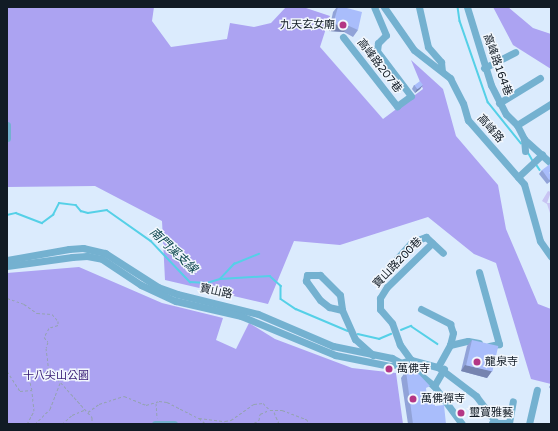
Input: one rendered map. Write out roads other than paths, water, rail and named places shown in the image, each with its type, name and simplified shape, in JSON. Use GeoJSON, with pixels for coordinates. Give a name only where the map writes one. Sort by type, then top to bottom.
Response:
{"type":"FeatureCollection","features":[{"type":"Feature","properties":{"kind":"street","name":"高峰路207巷"},"geometry":{"type":"LineString","coordinates":[[343,37],[397,106],[411,96],[377,51],[378,43],[386,35],[374,7]]}},
{"type":"Feature","properties":{"kind":"street","name":"高峰路"},"geometry":{"type":"LineString","coordinates":[[384,7],[414,50],[442,71],[456,88],[468,120],[524,184],[540,241],[551,257]]}},
{"type":"Feature","properties":{"kind":"street"},"geometry":{"type":"LineString","coordinates":[[419,7],[428,47],[441,62],[442,71]]}},
{"type":"Feature","properties":{"kind":"street","name":"高峰路164巷"},"geometry":{"type":"LineString","coordinates":[[467,7],[484,68],[499,103],[517,125],[524,139],[525,151]]}},
{"type":"Feature","properties":{"kind":"street"},"geometry":{"type":"LineString","coordinates":[[484,68],[515,52]]}},
{"type":"Feature","properties":{"kind":"street"},"geometry":{"type":"LineString","coordinates":[[499,103],[540,78]]}},
{"type":"Feature","properties":{"kind":"street"},"geometry":{"type":"LineString","coordinates":[[517,125],[551,104]]}},
{"type":"Feature","properties":{"kind":"street"},"geometry":{"type":"LineString","coordinates":[[7,125],[7,138]]}},
{"type":"Feature","properties":{"kind":"street"},"geometry":{"type":"LineString","coordinates":[[524,139],[551,163]]}},
{"type":"Feature","properties":{"kind":"street"},"geometry":{"type":"LineString","coordinates":[[518,177],[542,155]]}},
{"type":"Feature","properties":{"kind":"street","name":"寶山路200巷"},"geometry":{"type":"LineString","coordinates":[[393,262],[412,242],[426,237],[443,253]]}},
{"type":"Feature","properties":{"kind":"street","name":"寶山路200巷"},"geometry":{"type":"LineString","coordinates":[[411,360],[400,345],[392,324],[380,309],[380,298],[387,287],[432,243]]}},
{"type":"Feature","properties":{"kind":"street","name":"寶山路"},"geometry":{"type":"LineString","coordinates":[[8,259],[69,249],[95,250],[105,253],[158,287],[177,294],[258,314],[333,346],[392,358],[413,369],[434,386],[462,424]]}},
{"type":"Feature","properties":{"kind":"street","name":"寶山路"},"geometry":{"type":"LineString","coordinates":[[7,266],[72,257],[87,256],[102,259],[141,285],[176,301],[241,316],[335,355],[355,361],[390,366],[399,363]]}},
{"type":"Feature","properties":{"kind":"street"},"geometry":{"type":"LineString","coordinates":[[450,345],[468,341],[492,347],[499,344],[479,272]]}},
{"type":"Feature","properties":{"kind":"street"},"geometry":{"type":"LineString","coordinates":[[342,310],[329,307],[320,300],[306,281],[307,275],[314,274],[325,278],[340,295],[342,310],[355,339],[373,355]]}},
{"type":"Feature","properties":{"kind":"street"},"geometry":{"type":"LineString","coordinates":[[421,309],[450,324],[453,333],[450,345],[434,386]]}},
{"type":"Feature","properties":{"kind":"street"},"geometry":{"type":"LineString","coordinates":[[399,363],[411,360],[441,368],[476,396],[494,423],[509,423],[513,401]]}},
{"type":"Feature","properties":{"kind":"street"},"geometry":{"type":"LineString","coordinates":[[529,424],[537,390]]}},
{"type":"Feature","properties":{"kind":"street"},"geometry":{"type":"LineString","coordinates":[[156,423],[174,424]]}},
{"type":"Feature","properties":{"kind":"waterway"},"geometry":{"type":"LineString","coordinates":[[458,7],[460,21],[488,102],[521,143]]}},
{"type":"Feature","properties":{"kind":"waterway"},"geometry":{"type":"LineString","coordinates":[[528,152],[533,161]]}},
{"type":"Feature","properties":{"kind":"waterway"},"geometry":{"type":"LineString","coordinates":[[536,164],[540,170]]}},
{"type":"Feature","properties":{"kind":"waterway","name":"南門溪支線"},"geometry":{"type":"LineString","coordinates":[[7,215],[16,213],[42,223],[53,215],[59,203],[76,205],[81,211],[88,213],[107,210],[151,241],[190,282],[207,283],[220,279],[270,276],[281,286],[281,299],[296,309],[348,331]]}},
{"type":"Feature","properties":{"kind":"waterway"},"geometry":{"type":"LineString","coordinates":[[220,279],[234,264],[259,254]]}},
{"type":"Feature","properties":{"kind":"waterway","name":"南門溪支線"},"geometry":{"type":"LineString","coordinates":[[401,330],[411,326],[438,344]]}},
{"type":"Feature","properties":{"kind":"waterway","name":"南門溪支線"},"geometry":{"type":"LineString","coordinates":[[358,334],[379,339],[391,334]]}},
{"type":"Feature","properties":{"kind":"place","name":"九天玄女廟"},"geometry":{"type":"Point","coordinates":[343,25]}},
{"type":"Feature","properties":{"kind":"place","name":"龍泉寺"},"geometry":{"type":"Point","coordinates":[477,362]}},
{"type":"Feature","properties":{"kind":"place","name":"萬佛寺"},"geometry":{"type":"Point","coordinates":[389,369]}},
{"type":"Feature","properties":{"kind":"place","name":"萬佛禪寺"},"geometry":{"type":"Point","coordinates":[413,399]}},
{"type":"Feature","properties":{"kind":"place","name":"璽寶雅藝"},"geometry":{"type":"Point","coordinates":[461,413]}},
{"type":"Feature","properties":{"kind":"park label","name":"十八尖山公園"},"geometry":{"type":"Point","coordinates":[56,376]}}]}
